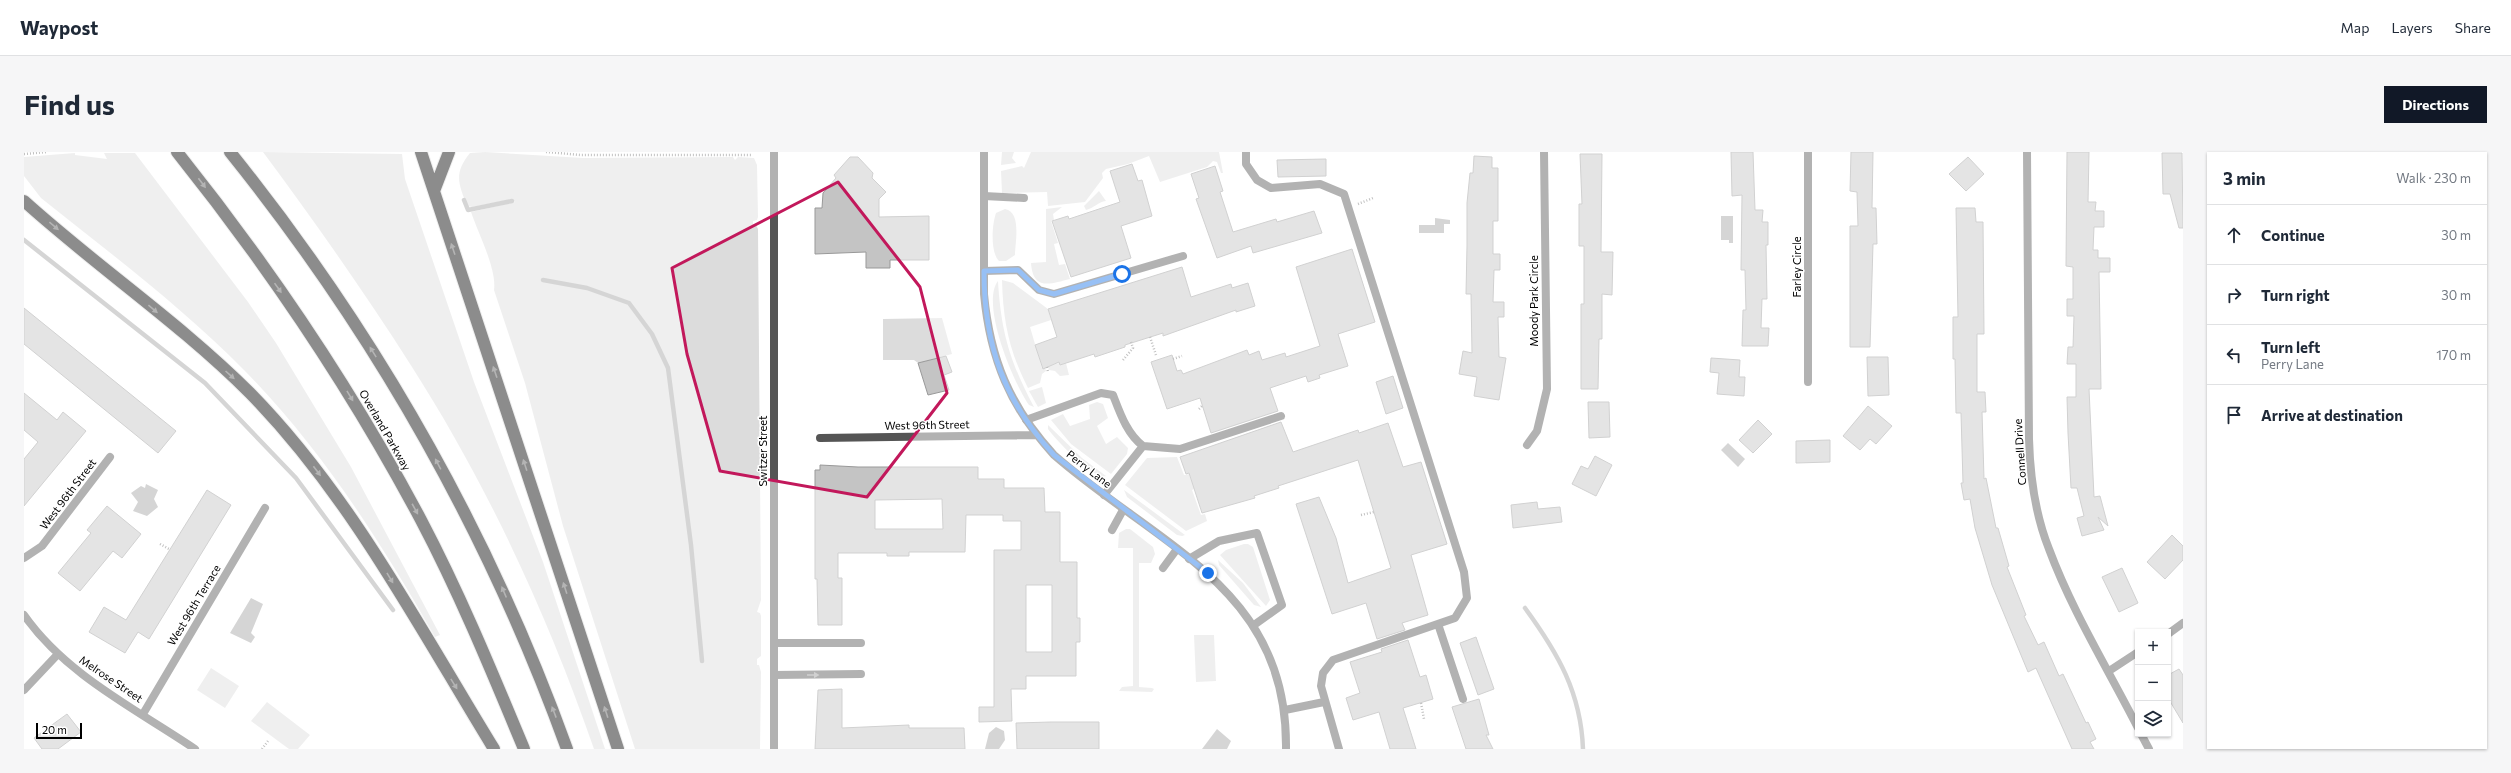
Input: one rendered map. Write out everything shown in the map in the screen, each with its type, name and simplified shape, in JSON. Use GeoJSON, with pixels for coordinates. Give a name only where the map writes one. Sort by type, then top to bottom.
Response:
{"type":"FeatureCollection","features":[{"type":"Feature","properties":{"kind":"highway","name":"Overland Parkway"},"geometry":{"type":"LineString","coordinates":[[177,152],[244,240],[301,321],[345,386],[383,451],[422,522],[480,641],[524,749]]}},
{"type":"Feature","properties":{"kind":"highway"},"geometry":{"type":"LineString","coordinates":[[230,152],[325,281],[370,348],[419,428],[499,580],[567,749]]}},
{"type":"Feature","properties":{"kind":"highway"},"geometry":{"type":"LineString","coordinates":[[421,152],[618,749]]}},
{"type":"Feature","properties":{"kind":"highway"},"geometry":{"type":"LineString","coordinates":[[434,191],[448,152]]}},
{"type":"Feature","properties":{"kind":"highway"},"geometry":{"type":"LineString","coordinates":[[24,201],[201,349],[249,393],[313,465],[356,524],[494,749]]}},
{"type":"Feature","properties":{"kind":"street","name":"Switzer Street"},"geometry":{"type":"LineString","coordinates":[[774,152],[774,749]]}},
{"type":"Feature","properties":{"kind":"street","name":"Perry Lane"},"geometry":{"type":"LineString","coordinates":[[984,152],[984,271],[986,315],[994,356],[1001,375],[1036,435],[1060,461],[1208,573],[1233,598],[1254,625],[1268,656],[1285,710],[1286,749]]}},
{"type":"Feature","properties":{"kind":"street"},"geometry":{"type":"LineString","coordinates":[[1246,152],[1246,164],[1257,180],[1270,188],[1320,184],[1344,194],[1464,572],[1466,598],[1455,618],[1333,660],[1324,673],[1320,686],[1339,749]]}},
{"type":"Feature","properties":{"kind":"street","name":"Moody Park Circle"},"geometry":{"type":"LineString","coordinates":[[1528,445],[1537,431],[1547,389],[1544,152]]}},
{"type":"Feature","properties":{"kind":"street","name":"Farley Circle"},"geometry":{"type":"LineString","coordinates":[[1808,152],[1808,382]]}},
{"type":"Feature","properties":{"kind":"street","name":"Connell Drive"},"geometry":{"type":"LineString","coordinates":[[2027,152],[2030,467],[2035,500],[2048,548],[2067,593],[2135,722]]}},
{"type":"Feature","properties":{"kind":"street"},"geometry":{"type":"LineString","coordinates":[[984,196],[1024,198]]}},
{"type":"Feature","properties":{"kind":"street"},"geometry":{"type":"LineString","coordinates":[[984,271],[1018,270],[1039,290],[1054,294],[1183,256]]}},
{"type":"Feature","properties":{"kind":"street"},"geometry":{"type":"LineString","coordinates":[[1026,420],[1101,393],[1113,395],[1124,421],[1136,441],[1143,446],[1180,449],[1281,416]]}},
{"type":"Feature","properties":{"kind":"street","name":"West 96th Street"},"geometry":{"type":"LineString","coordinates":[[820,438],[1036,435]]}},
{"type":"Feature","properties":{"kind":"street"},"geometry":{"type":"LineString","coordinates":[[1104,495],[1143,446]]}},
{"type":"Feature","properties":{"kind":"street","name":"West 96th Street"},"geometry":{"type":"LineString","coordinates":[[24,558],[42,546],[110,457]]}},
{"type":"Feature","properties":{"kind":"street","name":"West 96th Terrace"},"geometry":{"type":"LineString","coordinates":[[143,714],[265,508]]}},
{"type":"Feature","properties":{"kind":"street"},"geometry":{"type":"LineString","coordinates":[[1112,530],[1124,510]]}},
{"type":"Feature","properties":{"kind":"street"},"geometry":{"type":"LineString","coordinates":[[1189,559],[1219,541],[1257,533],[1282,605],[1254,625]]}},
{"type":"Feature","properties":{"kind":"street"},"geometry":{"type":"LineString","coordinates":[[1163,568],[1177,549]]}},
{"type":"Feature","properties":{"kind":"street","name":"Melrose Street"},"geometry":{"type":"LineString","coordinates":[[24,615],[58,654],[82,675],[195,749]]}},
{"type":"Feature","properties":{"kind":"street"},"geometry":{"type":"LineString","coordinates":[[2171,632],[2183,623]]}},
{"type":"Feature","properties":{"kind":"street"},"geometry":{"type":"LineString","coordinates":[[1438,624],[1463,699]]}},
{"type":"Feature","properties":{"kind":"street"},"geometry":{"type":"LineString","coordinates":[[774,643],[861,643]]}},
{"type":"Feature","properties":{"kind":"street"},"geometry":{"type":"LineString","coordinates":[[24,690],[58,654]]}},
{"type":"Feature","properties":{"kind":"street"},"geometry":{"type":"LineString","coordinates":[[2109,671],[2135,654]]}},
{"type":"Feature","properties":{"kind":"street"},"geometry":{"type":"LineString","coordinates":[[774,675],[861,674]]}},
{"type":"Feature","properties":{"kind":"street"},"geometry":{"type":"LineString","coordinates":[[1285,710],[1324,702]]}},
{"type":"Feature","properties":{"kind":"street"},"geometry":{"type":"LineString","coordinates":[[2143,737],[2149,749]]}},
{"type":"Feature","properties":{"kind":"path"},"geometry":{"type":"LineString","coordinates":[[24,154],[47,152]]}},
{"type":"Feature","properties":{"kind":"path"},"geometry":{"type":"LineString","coordinates":[[546,152],[581,155],[751,155]]}},
{"type":"Feature","properties":{"kind":"path"},"geometry":{"type":"LineString","coordinates":[[1358,205],[1373,198]]}},
{"type":"Feature","properties":{"kind":"path"},"geometry":{"type":"LineString","coordinates":[[1150,337],[1156,355]]}},
{"type":"Feature","properties":{"kind":"path"},"geometry":{"type":"LineString","coordinates":[[1122,360],[1133,348],[1131,342]]}},
{"type":"Feature","properties":{"kind":"path"},"geometry":{"type":"LineString","coordinates":[[1174,359],[1182,356]]}},
{"type":"Feature","properties":{"kind":"path"},"geometry":{"type":"LineString","coordinates":[[1047,367],[1048,372]]}},
{"type":"Feature","properties":{"kind":"path"},"geometry":{"type":"LineString","coordinates":[[1199,409],[1202,406]]}},
{"type":"Feature","properties":{"kind":"path"},"geometry":{"type":"LineString","coordinates":[[1361,515],[1374,512]]}},
{"type":"Feature","properties":{"kind":"path"},"geometry":{"type":"LineString","coordinates":[[160,544],[169,549]]}},
{"type":"Feature","properties":{"kind":"path"},"geometry":{"type":"LineString","coordinates":[[1421,703],[1424,719]]}},
{"type":"Feature","properties":{"kind":"path"},"geometry":{"type":"LineString","coordinates":[[262,749],[268,741]]}},
{"type":"Feature","properties":{"kind":"highlighted area"},"geometry":{"type":"Polygon","coordinates":[[[838,182],[920,287],[947,393],[867,497],[720,471],[687,354],[672,268],[838,182]]]}},
{"type":"Feature","properties":{"kind":"shaded area"},"geometry":{"type":"Polygon","coordinates":[[[263,152],[402,154],[405,179],[474,382],[543,562],[605,749],[594,749],[557,650],[536,601],[491,505],[440,412],[358,285],[321,231],[263,152]]]}},
{"type":"Feature","properties":{"kind":"shaded area"},"geometry":{"type":"Polygon","coordinates":[[[485,152],[583,158],[733,157],[735,160],[738,157],[754,158],[757,165],[758,217],[757,220],[753,221],[753,225],[756,225],[758,229],[761,600],[757,612],[760,613],[761,616],[761,656],[757,659],[757,665],[759,665],[761,672],[760,749],[635,749],[563,526],[525,383],[494,290],[493,272],[471,212],[515,202],[512,199],[472,207],[467,206],[460,185],[459,173],[470,153],[485,152]]]}},
{"type":"Feature","properties":{"kind":"shaded area"},"geometry":{"type":"Polygon","coordinates":[[[1002,152],[1014,152],[1012,158],[1016,163],[1001,165],[1002,152]]]}},
{"type":"Feature","properties":{"kind":"shaded area"},"geometry":{"type":"Polygon","coordinates":[[[1031,152],[1219,152],[1223,173],[1221,173],[1217,162],[1213,161],[1207,167],[1160,182],[1149,156],[1128,164],[1106,169],[1102,173],[1103,178],[1085,202],[1048,206],[1047,192],[1002,193],[1001,171],[1022,166],[1024,168],[1031,152]]]}},
{"type":"Feature","properties":{"kind":"shaded area"},"geometry":{"type":"Polygon","coordinates":[[[75,153],[75,155],[107,159],[104,153],[135,153],[248,302],[276,343],[351,467],[440,635],[435,637],[393,566],[348,497],[299,431],[272,400],[244,370],[196,324],[171,302],[41,198],[24,176],[24,157],[75,153]]]}},
{"type":"Feature","properties":{"kind":"shaded area"},"geometry":{"type":"Polygon","coordinates":[[[1099,191],[1106,201],[1086,210],[1084,206],[1099,191]]]}},
{"type":"Feature","properties":{"kind":"shaded area"},"geometry":{"type":"Polygon","coordinates":[[[1062,207],[1053,214],[1054,220],[1051,221],[1058,243],[1054,244],[1059,265],[1065,264],[1070,279],[1049,284],[1039,282],[1032,272],[1031,263],[1046,262],[1046,209],[1062,207]]]}},
{"type":"Feature","properties":{"kind":"shaded area"},"geometry":{"type":"Polygon","coordinates":[[[1005,209],[1010,211],[1016,222],[1015,255],[1006,261],[999,261],[996,257],[993,245],[994,224],[996,213],[1005,209]]]}},
{"type":"Feature","properties":{"kind":"shaded area"},"geometry":{"type":"Polygon","coordinates":[[[1721,216],[1733,216],[1733,243],[1729,243],[1729,240],[1721,240],[1721,216]]]}},
{"type":"Feature","properties":{"kind":"shaded area"},"geometry":{"type":"Polygon","coordinates":[[[1435,218],[1450,220],[1450,224],[1444,224],[1444,233],[1419,233],[1419,225],[1435,225],[1435,218]]]}},
{"type":"Feature","properties":{"kind":"shaded area"},"geometry":{"type":"Polygon","coordinates":[[[1002,280],[1013,283],[1048,309],[1051,320],[1030,327],[1042,368],[1045,367],[1046,371],[1042,374],[1040,383],[1028,388],[1016,361],[1008,336],[1002,280]]]}},
{"type":"Feature","properties":{"kind":"shaded area"},"geometry":{"type":"Polygon","coordinates":[[[998,281],[999,299],[1008,346],[1019,376],[1034,407],[1029,405],[1015,380],[1001,344],[993,307],[994,292],[998,281]]]}},
{"type":"Feature","properties":{"kind":"shaded area"},"geometry":{"type":"Polygon","coordinates":[[[942,318],[952,354],[918,363],[914,360],[883,360],[883,319],[942,318]]]}},
{"type":"Feature","properties":{"kind":"shaded area"},"geometry":{"type":"Polygon","coordinates":[[[1059,363],[1060,365],[1066,363],[1069,375],[1060,376],[1055,371],[1049,370],[1048,366],[1059,363]]]}},
{"type":"Feature","properties":{"kind":"shaded area"},"geometry":{"type":"Polygon","coordinates":[[[1042,387],[1046,403],[1038,407],[1029,391],[1042,387]]]}},
{"type":"Feature","properties":{"kind":"shaded area"},"geometry":{"type":"Polygon","coordinates":[[[1097,402],[1103,404],[1108,418],[1097,426],[1106,444],[1117,437],[1128,448],[1127,454],[1111,474],[1071,444],[1051,420],[1063,414],[1070,426],[1090,419],[1089,405],[1097,402]]]}},
{"type":"Feature","properties":{"kind":"shaded area"},"geometry":{"type":"Polygon","coordinates":[[[1048,425],[1082,458],[1106,476],[1100,476],[1084,466],[1066,450],[1048,429],[1048,425]]]}},
{"type":"Feature","properties":{"kind":"shaded area"},"geometry":{"type":"Polygon","coordinates":[[[1728,443],[1745,459],[1738,467],[1721,450],[1728,443]]]}},
{"type":"Feature","properties":{"kind":"shaded area"},"geometry":{"type":"Polygon","coordinates":[[[1177,457],[1184,475],[1189,474],[1194,489],[1192,490],[1201,515],[1205,514],[1207,521],[1186,531],[1125,485],[1147,458],[1177,457]]]}},
{"type":"Feature","properties":{"kind":"shaded area"},"geometry":{"type":"Polygon","coordinates":[[[146,484],[158,490],[154,499],[158,507],[147,516],[133,511],[138,502],[131,493],[141,486],[145,488],[146,484]]]}},
{"type":"Feature","properties":{"kind":"shaded area"},"geometry":{"type":"Polygon","coordinates":[[[1124,490],[1185,535],[1177,535],[1127,497],[1124,490]]]}},
{"type":"Feature","properties":{"kind":"shaded area"},"geometry":{"type":"Polygon","coordinates":[[[1126,529],[1130,529],[1153,547],[1155,554],[1151,563],[1139,563],[1139,687],[1152,688],[1154,689],[1152,692],[1119,691],[1122,687],[1133,686],[1133,548],[1118,548],[1119,533],[1126,529]]]}},
{"type":"Feature","properties":{"kind":"shaded area"},"geometry":{"type":"Polygon","coordinates":[[[1248,544],[1253,547],[1270,600],[1266,606],[1220,555],[1226,550],[1248,544]]]}},
{"type":"Feature","properties":{"kind":"shaded area"},"geometry":{"type":"Polygon","coordinates":[[[1218,560],[1243,583],[1261,607],[1254,605],[1219,565],[1218,560]]]}},
{"type":"Feature","properties":{"kind":"shaded area"},"geometry":{"type":"Polygon","coordinates":[[[251,598],[263,604],[251,633],[255,637],[251,643],[230,633],[251,598]]]}},
{"type":"Feature","properties":{"kind":"shaded area"},"geometry":{"type":"Polygon","coordinates":[[[1194,635],[1214,635],[1216,681],[1196,682],[1194,635]]]}},
{"type":"Feature","properties":{"kind":"shaded area"},"geometry":{"type":"Polygon","coordinates":[[[211,668],[239,686],[225,708],[197,690],[211,668]]]}},
{"type":"Feature","properties":{"kind":"shaded area"},"geometry":{"type":"Polygon","coordinates":[[[267,702],[310,735],[298,749],[289,749],[251,721],[267,702]]]}},
{"type":"Feature","properties":{"kind":"shaded area"},"geometry":{"type":"Polygon","coordinates":[[[996,727],[1004,731],[1005,740],[999,749],[985,749],[989,733],[996,727]]]}},
{"type":"Feature","properties":{"kind":"shaded area"},"geometry":{"type":"Polygon","coordinates":[[[1217,729],[1231,741],[1227,749],[1202,749],[1217,729]]]}},
{"type":"Feature","properties":{"kind":"building"},"geometry":{"type":"Polygon","coordinates":[[[1731,152],[1753,152],[1755,210],[1763,210],[1762,222],[1768,222],[1768,245],[1766,245],[1767,299],[1762,299],[1761,328],[1769,328],[1768,346],[1742,346],[1743,310],[1746,310],[1745,270],[1741,270],[1742,195],[1732,196],[1731,152]]]}},
{"type":"Feature","properties":{"kind":"building"},"geometry":{"type":"Polygon","coordinates":[[[1851,152],[1873,152],[1872,208],[1876,208],[1877,244],[1873,244],[1870,347],[1850,347],[1850,226],[1858,226],[1857,192],[1850,191],[1851,152]]]}},
{"type":"Feature","properties":{"kind":"building"},"geometry":{"type":"Polygon","coordinates":[[[2067,152],[2089,152],[2088,202],[2096,202],[2095,211],[2104,211],[2104,227],[2094,227],[2093,250],[2098,250],[2098,258],[2110,258],[2110,272],[2099,272],[2101,389],[2089,389],[2094,497],[2100,496],[2108,526],[2098,517],[2104,530],[2082,536],[2077,518],[2084,516],[2077,488],[2071,488],[2068,433],[2067,397],[2076,397],[2076,364],[2067,364],[2068,347],[2073,347],[2074,316],[2067,316],[2067,299],[2073,299],[2073,267],[2066,266],[2067,152]]]}},
{"type":"Feature","properties":{"kind":"building"},"geometry":{"type":"Polygon","coordinates":[[[2162,153],[2182,153],[2183,228],[2179,228],[2170,194],[2163,194],[2162,153]]]}},
{"type":"Feature","properties":{"kind":"building"},"geometry":{"type":"Polygon","coordinates":[[[1580,154],[1602,154],[1601,252],[1613,252],[1612,295],[1602,294],[1602,339],[1599,339],[1598,389],[1581,389],[1581,304],[1584,304],[1584,246],[1579,246],[1579,204],[1582,204],[1580,154]]]}},
{"type":"Feature","properties":{"kind":"building"},"geometry":{"type":"Polygon","coordinates":[[[1474,156],[1492,157],[1492,168],[1498,168],[1498,221],[1493,221],[1493,254],[1500,254],[1500,270],[1494,270],[1493,302],[1504,302],[1504,317],[1498,317],[1499,357],[1506,358],[1499,400],[1474,396],[1477,377],[1459,374],[1463,351],[1472,353],[1471,294],[1466,294],[1467,203],[1470,173],[1473,173],[1474,156]]]}},
{"type":"Feature","properties":{"kind":"building"},"geometry":{"type":"Polygon","coordinates":[[[850,157],[858,157],[873,173],[872,178],[886,192],[879,199],[879,217],[929,216],[929,260],[890,260],[890,268],[866,268],[866,252],[815,254],[815,208],[822,208],[823,193],[836,178],[834,175],[850,157]]]}},
{"type":"Feature","properties":{"kind":"building"},"geometry":{"type":"Polygon","coordinates":[[[1968,157],[1984,174],[1966,191],[1949,174],[1968,157]]]}},
{"type":"Feature","properties":{"kind":"building"},"geometry":{"type":"Polygon","coordinates":[[[1326,159],[1326,176],[1278,177],[1277,160],[1326,159]]]}},
{"type":"Feature","properties":{"kind":"building"},"geometry":{"type":"Polygon","coordinates":[[[1132,164],[1138,181],[1142,180],[1152,216],[1121,226],[1131,258],[1071,277],[1052,221],[1068,216],[1069,219],[1120,202],[1110,171],[1132,164]]]}},
{"type":"Feature","properties":{"kind":"building"},"geometry":{"type":"Polygon","coordinates":[[[1215,166],[1223,191],[1220,192],[1233,232],[1276,219],[1277,222],[1314,211],[1322,233],[1253,253],[1251,246],[1217,258],[1196,199],[1199,198],[1191,174],[1215,166]]]}},
{"type":"Feature","properties":{"kind":"building"},"geometry":{"type":"Polygon","coordinates":[[[1956,208],[1975,208],[1976,222],[1983,222],[1984,334],[1977,334],[1977,392],[1985,392],[1986,412],[1982,412],[1984,479],[1986,478],[1996,528],[1998,528],[2009,566],[2007,567],[2026,615],[2024,616],[2038,645],[2044,642],[2059,676],[2063,674],[2086,723],[2088,722],[2096,739],[2090,742],[2094,749],[2072,749],[2036,668],[2028,672],[1992,585],[1975,528],[1970,499],[1964,500],[1961,483],[1963,483],[1961,413],[1956,413],[1955,359],[1953,359],[1953,317],[1958,317],[1956,208]]]}},
{"type":"Feature","properties":{"kind":"building"},"geometry":{"type":"Polygon","coordinates":[[[1352,249],[1375,322],[1338,334],[1348,366],[1319,375],[1320,378],[1308,382],[1306,376],[1270,388],[1278,411],[1211,433],[1200,398],[1167,409],[1151,362],[1172,355],[1177,371],[1181,370],[1183,374],[1247,350],[1249,355],[1259,351],[1262,360],[1285,353],[1286,357],[1320,346],[1296,267],[1352,249]]]}},
{"type":"Feature","properties":{"kind":"building"},"geometry":{"type":"Polygon","coordinates":[[[1182,267],[1191,297],[1231,284],[1232,288],[1248,283],[1255,306],[1236,312],[1236,310],[1163,336],[1163,333],[1125,345],[1125,347],[1095,357],[1094,354],[1060,365],[1059,362],[1043,369],[1035,345],[1057,337],[1048,309],[1182,267]]]}},
{"type":"Feature","properties":{"kind":"building"},"geometry":{"type":"Polygon","coordinates":[[[24,308],[176,431],[158,453],[24,344],[24,308]]]}},
{"type":"Feature","properties":{"kind":"building"},"geometry":{"type":"Polygon","coordinates":[[[946,356],[952,372],[944,375],[949,390],[928,395],[918,363],[946,356]]]}},
{"type":"Feature","properties":{"kind":"building"},"geometry":{"type":"Polygon","coordinates":[[[1867,357],[1888,357],[1889,395],[1868,396],[1867,357]]]}},
{"type":"Feature","properties":{"kind":"building"},"geometry":{"type":"Polygon","coordinates":[[[1711,358],[1740,360],[1739,377],[1745,377],[1744,396],[1717,394],[1719,373],[1710,372],[1711,358]]]}},
{"type":"Feature","properties":{"kind":"building"},"geometry":{"type":"Polygon","coordinates":[[[1393,376],[1403,408],[1386,414],[1376,382],[1393,376]]]}},
{"type":"Feature","properties":{"kind":"building"},"geometry":{"type":"Polygon","coordinates":[[[24,393],[57,420],[63,412],[86,431],[24,506],[24,459],[38,442],[24,430],[24,393]]]}},
{"type":"Feature","properties":{"kind":"building"},"geometry":{"type":"Polygon","coordinates":[[[1588,402],[1609,402],[1610,437],[1589,438],[1588,402]]]}},
{"type":"Feature","properties":{"kind":"building"},"geometry":{"type":"Polygon","coordinates":[[[1868,406],[1892,426],[1876,444],[1870,439],[1860,450],[1843,436],[1868,406]]]}},
{"type":"Feature","properties":{"kind":"building"},"geometry":{"type":"Polygon","coordinates":[[[1758,420],[1772,434],[1753,453],[1739,440],[1758,420]]]}},
{"type":"Feature","properties":{"kind":"building"},"geometry":{"type":"Polygon","coordinates":[[[1281,422],[1293,452],[1358,430],[1359,433],[1388,423],[1403,467],[1421,462],[1447,544],[1411,555],[1428,615],[1402,623],[1405,630],[1377,639],[1366,603],[1332,614],[1296,504],[1319,497],[1336,538],[1348,583],[1391,568],[1358,460],[1278,486],[1279,488],[1254,496],[1255,498],[1202,513],[1189,473],[1186,474],[1180,457],[1281,422]]]}},
{"type":"Feature","properties":{"kind":"building"},"geometry":{"type":"Polygon","coordinates":[[[1830,440],[1830,462],[1796,463],[1796,441],[1830,440]]]}},
{"type":"Feature","properties":{"kind":"building"},"geometry":{"type":"Polygon","coordinates":[[[1595,456],[1612,465],[1596,496],[1572,484],[1581,466],[1588,469],[1595,456]]]}},
{"type":"Feature","properties":{"kind":"building"},"geometry":{"type":"Polygon","coordinates":[[[820,465],[858,467],[978,467],[978,479],[1004,479],[1004,488],[1044,488],[1045,512],[1060,512],[1060,562],[1077,562],[1077,618],[1080,618],[1080,642],[1076,642],[1076,676],[1026,676],[1026,689],[1011,689],[1012,721],[979,722],[979,707],[994,707],[994,550],[1021,550],[1021,521],[1003,521],[1003,515],[966,515],[965,552],[909,552],[909,556],[887,556],[887,553],[838,553],[838,578],[842,578],[842,625],[818,625],[817,579],[815,579],[815,470],[820,470],[820,465]],[[942,499],[875,500],[875,529],[943,529],[942,499]],[[1026,585],[1026,652],[1052,652],[1052,585],[1026,585]]]}},
{"type":"Feature","properties":{"kind":"building"},"geometry":{"type":"Polygon","coordinates":[[[207,490],[231,505],[149,639],[138,632],[125,653],[89,632],[104,607],[126,620],[207,490]]]}},
{"type":"Feature","properties":{"kind":"building"},"geometry":{"type":"Polygon","coordinates":[[[1537,502],[1538,509],[1560,507],[1562,522],[1513,528],[1511,505],[1537,502]]]}},
{"type":"Feature","properties":{"kind":"building"},"geometry":{"type":"Polygon","coordinates":[[[107,506],[141,534],[122,558],[113,551],[80,591],[58,573],[91,533],[87,530],[107,506]]]}},
{"type":"Feature","properties":{"kind":"building"},"geometry":{"type":"Polygon","coordinates":[[[2172,535],[2183,546],[2183,560],[2165,579],[2147,562],[2172,535]]]}},
{"type":"Feature","properties":{"kind":"building"},"geometry":{"type":"Polygon","coordinates":[[[2122,568],[2138,603],[2119,612],[2102,577],[2122,568]]]}},
{"type":"Feature","properties":{"kind":"building"},"geometry":{"type":"Polygon","coordinates":[[[1476,637],[1494,689],[1478,695],[1460,643],[1476,637]]]}},
{"type":"Feature","properties":{"kind":"building"},"geometry":{"type":"Polygon","coordinates":[[[1408,640],[1420,677],[1426,675],[1433,699],[1403,708],[1416,749],[1390,749],[1379,712],[1353,720],[1346,698],[1360,693],[1350,662],[1382,652],[1381,649],[1408,640]]]}},
{"type":"Feature","properties":{"kind":"building"},"geometry":{"type":"Polygon","coordinates":[[[2179,669],[2183,675],[2183,723],[2171,703],[2171,673],[2179,669]]]}},
{"type":"Feature","properties":{"kind":"building"},"geometry":{"type":"Polygon","coordinates":[[[842,689],[842,728],[909,725],[909,728],[964,728],[965,749],[815,749],[818,690],[842,689]]]}},
{"type":"Feature","properties":{"kind":"building"},"geometry":{"type":"Polygon","coordinates":[[[1479,699],[1489,735],[1486,735],[1493,749],[1466,749],[1452,707],[1479,699]]]}},
{"type":"Feature","properties":{"kind":"building"},"geometry":{"type":"Polygon","coordinates":[[[67,714],[81,732],[58,749],[42,749],[34,738],[67,714]]]}},
{"type":"Feature","properties":{"kind":"building"},"geometry":{"type":"Polygon","coordinates":[[[1099,722],[1099,749],[1017,749],[1016,723],[1099,722]]]}},
{"type":"Feature","properties":{"kind":"waterway"},"geometry":{"type":"LineString","coordinates":[[464,200],[468,210],[512,201]]}},
{"type":"Feature","properties":{"kind":"waterway"},"geometry":{"type":"LineString","coordinates":[[24,240],[205,383],[296,478],[393,610]]}},
{"type":"Feature","properties":{"kind":"waterway"},"geometry":{"type":"LineString","coordinates":[[543,280],[587,288],[629,303],[652,334],[668,368],[691,545],[702,661]]}},
{"type":"Feature","properties":{"kind":"waterway"},"geometry":{"type":"LineString","coordinates":[[1525,608],[1548,641],[1566,674],[1578,710],[1583,749]]}},
{"type":"Feature","properties":{"kind":"route"},"geometry":{"type":"LineString","coordinates":[[1122,274],[1054,294],[1039,290],[1018,270],[984,271],[986,315],[994,356],[1001,375],[1019,411],[1036,435],[1054,455],[1072,471],[1208,573]]}}]}
